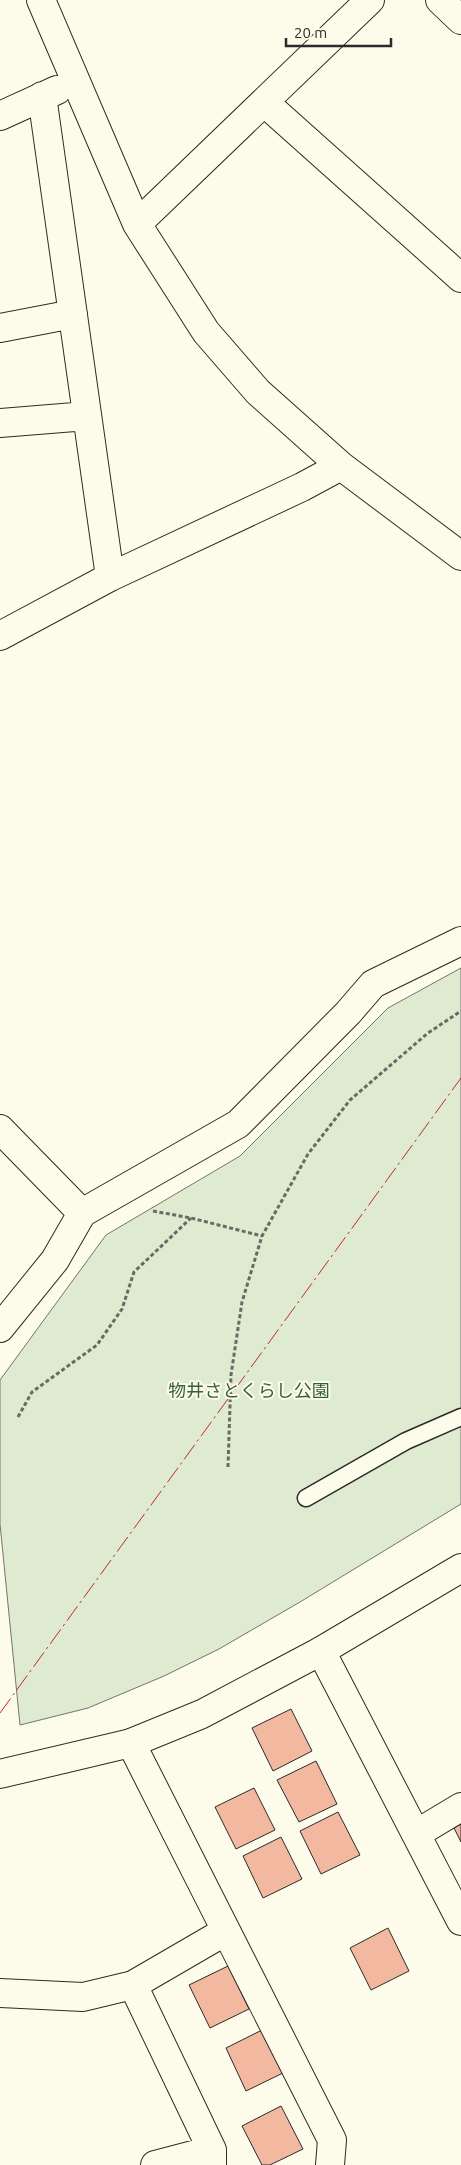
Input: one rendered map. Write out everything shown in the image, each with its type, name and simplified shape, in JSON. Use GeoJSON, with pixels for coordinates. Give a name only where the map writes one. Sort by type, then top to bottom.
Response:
{"type":"FeatureCollection","features":[{"type":"Feature","properties":{"kind":"street"},"geometry":{"type":"LineString","coordinates":[[41,0],[137,224],[206,332],[258,392],[341,466],[461,556]]}},
{"type":"Feature","properties":{"kind":"street"},"geometry":{"type":"LineString","coordinates":[[137,224],[370,0]]}},
{"type":"Feature","properties":{"kind":"street"},"geometry":{"type":"LineString","coordinates":[[440,0],[461,20]]}},
{"type":"Feature","properties":{"kind":"street"},"geometry":{"type":"LineString","coordinates":[[0,116],[76,80]]}},
{"type":"Feature","properties":{"kind":"street"},"geometry":{"type":"LineString","coordinates":[[42,96],[110,577]]}},
{"type":"Feature","properties":{"kind":"street"},"geometry":{"type":"LineString","coordinates":[[264,102],[461,278]]}},
{"type":"Feature","properties":{"kind":"street"},"geometry":{"type":"LineString","coordinates":[[0,328],[73,314]]}},
{"type":"Feature","properties":{"kind":"street"},"geometry":{"type":"LineString","coordinates":[[0,423],[87,416]]}},
{"type":"Feature","properties":{"kind":"street"},"geometry":{"type":"LineString","coordinates":[[0,636],[110,577],[302,487],[341,466]]}},
{"type":"Feature","properties":{"kind":"street"},"geometry":{"type":"LineString","coordinates":[[0,1328],[55,1260],[82,1213],[238,1124],[348,1013],[372,984],[461,941]]}},
{"type":"Feature","properties":{"kind":"street"},"geometry":{"type":"LineString","coordinates":[[0,1129],[82,1213]]}},
{"type":"Feature","properties":{"kind":"street"},"geometry":{"type":"LineString","coordinates":[[0,1774],[131,1743],[202,1714],[321,1651],[461,1568]]}},
{"type":"Feature","properties":{"kind":"street"},"geometry":{"type":"LineString","coordinates":[[321,1651],[461,1920]]}},
{"type":"Feature","properties":{"kind":"street"},"geometry":{"type":"LineString","coordinates":[[131,1743],[332,2140],[330,2165]]}},
{"type":"Feature","properties":{"kind":"street"},"geometry":{"type":"LineString","coordinates":[[416,1834],[461,1807]]}},
{"type":"Feature","properties":{"kind":"street"},"geometry":{"type":"LineString","coordinates":[[0,1993],[83,1997],[133,1984],[226,1931]]}},
{"type":"Feature","properties":{"kind":"street"},"geometry":{"type":"LineString","coordinates":[[133,1984],[212,2158],[155,2165]]}},
{"type":"Feature","properties":{"kind":"lane"},"geometry":{"type":"LineString","coordinates":[[306,1498],[406,1441],[461,1417]]}},
{"type":"Feature","properties":{"kind":"path"},"geometry":{"type":"LineString","coordinates":[[228,1467],[231,1375],[240,1312],[262,1236],[308,1154],[350,1100],[428,1032],[461,1011]]}},
{"type":"Feature","properties":{"kind":"path"},"geometry":{"type":"LineString","coordinates":[[148,1210],[191,1218],[262,1236]]}},
{"type":"Feature","properties":{"kind":"path"},"geometry":{"type":"LineString","coordinates":[[18,1417],[32,1392],[97,1345],[122,1309],[134,1272],[191,1218]]}},
{"type":"Feature","properties":{"kind":"green space","name":"物井さとくらし公園"},"geometry":{"type":"Polygon","coordinates":[[[461,968],[461,1504],[219,1649],[164,1676],[88,1708],[20,1725],[0,1524],[0,1380],[106,1235],[240,1156],[388,1008],[461,968]]]}},
{"type":"Feature","properties":{"kind":"building"},"geometry":{"type":"Polygon","coordinates":[[[291,1709],[312,1751],[273,1771],[252,1728],[291,1709]]]}},
{"type":"Feature","properties":{"kind":"building"},"geometry":{"type":"Polygon","coordinates":[[[316,1761],[337,1804],[299,1822],[277,1780],[316,1761]]]}},
{"type":"Feature","properties":{"kind":"building"},"geometry":{"type":"Polygon","coordinates":[[[254,1788],[275,1830],[236,1849],[215,1807],[254,1788]]]}},
{"type":"Feature","properties":{"kind":"building"},"geometry":{"type":"Polygon","coordinates":[[[338,1812],[360,1855],[321,1874],[300,1831],[338,1812]]]}},
{"type":"Feature","properties":{"kind":"building"},"geometry":{"type":"Polygon","coordinates":[[[461,1824],[461,1842],[454,1828],[461,1824]]]}},
{"type":"Feature","properties":{"kind":"building"},"geometry":{"type":"Polygon","coordinates":[[[281,1837],[302,1879],[263,1898],[243,1856],[281,1837]]]}},
{"type":"Feature","properties":{"kind":"building"},"geometry":{"type":"Polygon","coordinates":[[[388,1928],[409,1971],[371,1990],[350,1948],[388,1928]]]}},
{"type":"Feature","properties":{"kind":"building"},"geometry":{"type":"Polygon","coordinates":[[[228,1966],[249,2009],[210,2028],[189,1985],[228,1966]]]}},
{"type":"Feature","properties":{"kind":"building"},"geometry":{"type":"Polygon","coordinates":[[[264,2029],[285,2072],[246,2091],[226,2048],[264,2029]]]}},
{"type":"Feature","properties":{"kind":"building"},"geometry":{"type":"Polygon","coordinates":[[[281,2106],[303,2149],[270,2165],[262,2165],[242,2126],[281,2106]]]}},
{"type":"Feature","properties":{"kind":"power"},"geometry":{"type":"LineString","coordinates":[[0,1713],[461,1078]]}}]}
